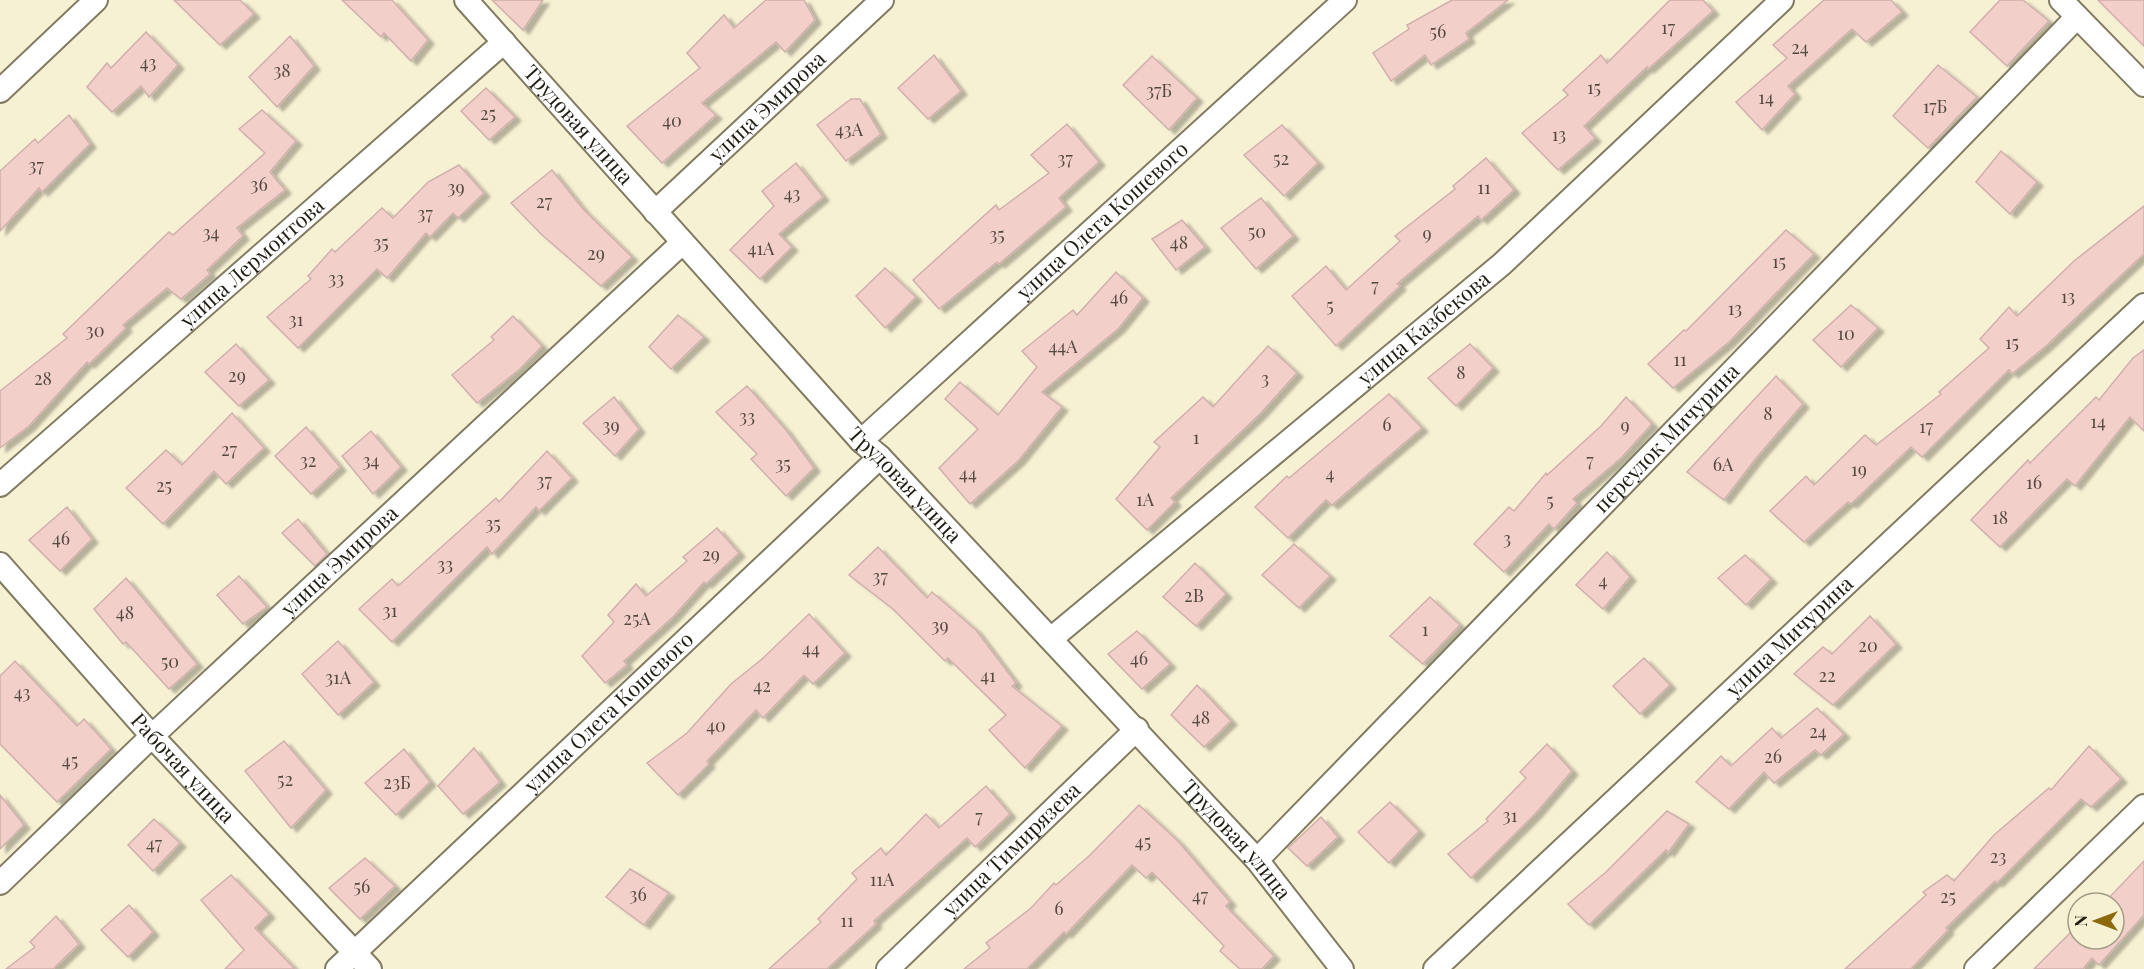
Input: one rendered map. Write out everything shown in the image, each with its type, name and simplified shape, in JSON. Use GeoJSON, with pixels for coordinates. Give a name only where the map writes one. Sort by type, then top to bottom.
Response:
{"type":"FeatureCollection","features":[{"type":"Feature","properties":{"kind":"street"},"geometry":{"type":"LineString","coordinates":[[0,91],[96,0]]}},
{"type":"Feature","properties":{"kind":"street","name":"Трудовая улица"},"geometry":{"type":"LineString","coordinates":[[466,0],[861,441],[880,457],[1052,638],[1257,860],[1342,969]]}},
{"type":"Feature","properties":{"kind":"street","name":"улица Эмирова"},"geometry":{"type":"LineString","coordinates":[[655,212],[882,0]]}},
{"type":"Feature","properties":{"kind":"street","name":"улица Олега Кошевого"},"geometry":{"type":"LineString","coordinates":[[861,441],[1345,0]]}},
{"type":"Feature","properties":{"kind":"street","name":"улица Казбекова"},"geometry":{"type":"LineString","coordinates":[[1052,638],[1502,264],[1782,0]]}},
{"type":"Feature","properties":{"kind":"street"},"geometry":{"type":"LineString","coordinates":[[2061,0],[2144,85]]}},
{"type":"Feature","properties":{"kind":"street","name":"переулок Мичурина"},"geometry":{"type":"LineString","coordinates":[[1257,860],[2077,17]]}},
{"type":"Feature","properties":{"kind":"street","name":"улица Лермонтова"},"geometry":{"type":"LineString","coordinates":[[0,485],[504,42]]}},
{"type":"Feature","properties":{"kind":"street","name":"улица Эмирова"},"geometry":{"type":"LineString","coordinates":[[0,883],[152,736],[682,243]]}},
{"type":"Feature","properties":{"kind":"street","name":"улица Мичурина"},"geometry":{"type":"LineString","coordinates":[[1435,969],[2144,305]]}},
{"type":"Feature","properties":{"kind":"street","name":"улица Олега Кошевого"},"geometry":{"type":"LineString","coordinates":[[337,969],[880,457]]}},
{"type":"Feature","properties":{"kind":"street","name":"Рабочая улица"},"geometry":{"type":"LineString","coordinates":[[0,564],[152,736],[370,969]]}},
{"type":"Feature","properties":{"kind":"street","name":"улица Тимирязева"},"geometry":{"type":"LineString","coordinates":[[888,969],[1137,729]]}},
{"type":"Feature","properties":{"kind":"street"},"geometry":{"type":"LineString","coordinates":[[1976,969],[2144,806]]}},
{"type":"Feature","properties":{"kind":"building"},"geometry":{"type":"Polygon","coordinates":[[[174,0],[240,0],[254,14],[220,45],[174,0]]]}},
{"type":"Feature","properties":{"kind":"building"},"geometry":{"type":"Polygon","coordinates":[[[342,0],[392,0],[428,40],[411,61],[384,33],[381,37],[342,0]]]}},
{"type":"Feature","properties":{"kind":"building"},"geometry":{"type":"Polygon","coordinates":[[[492,0],[543,0],[523,30],[492,0]]]}},
{"type":"Feature","properties":{"kind":"building"},"geometry":{"type":"Polygon","coordinates":[[[766,0],[804,0],[815,20],[785,52],[776,42],[702,103],[716,115],[662,163],[627,126],[700,68],[687,53],[724,15],[734,28],[766,0]]]}},
{"type":"Feature","properties":{"kind":"building"},"geometry":{"type":"Polygon","coordinates":[[[1452,0],[1508,0],[1466,33],[1469,39],[1431,65],[1425,55],[1391,81],[1373,53],[1409,29],[1407,25],[1452,0]]]}},
{"type":"Feature","properties":{"kind":"building"},"geometry":{"type":"Polygon","coordinates":[[[1670,0],[1703,0],[1713,11],[1648,69],[1647,67],[1584,126],[1595,138],[1558,170],[1522,133],[1568,95],[1563,90],[1601,55],[1607,63],[1670,0]]]}},
{"type":"Feature","properties":{"kind":"building"},"geometry":{"type":"Polygon","coordinates":[[[1824,0],[1891,0],[1902,12],[1866,42],[1852,29],[1788,86],[1795,94],[1762,130],[1736,102],[1787,58],[1773,45],[1824,0]]]}},
{"type":"Feature","properties":{"kind":"building"},"geometry":{"type":"Polygon","coordinates":[[[2000,0],[2023,0],[2049,21],[2007,66],[1970,32],[2000,0]]]}},
{"type":"Feature","properties":{"kind":"building"},"geometry":{"type":"Polygon","coordinates":[[[2098,0],[2144,0],[2144,46],[2098,0]]]}},
{"type":"Feature","properties":{"kind":"building"},"geometry":{"type":"Polygon","coordinates":[[[146,32],[178,65],[149,97],[141,86],[112,112],[87,87],[107,63],[111,68],[146,32]]]}},
{"type":"Feature","properties":{"kind":"building"},"geometry":{"type":"Polygon","coordinates":[[[290,36],[314,66],[277,107],[249,77],[290,36]]]}},
{"type":"Feature","properties":{"kind":"building"},"geometry":{"type":"Polygon","coordinates":[[[934,55],[961,91],[928,119],[898,88],[934,55]]]}},
{"type":"Feature","properties":{"kind":"building"},"geometry":{"type":"Polygon","coordinates":[[[1152,56],[1197,98],[1169,130],[1123,85],[1152,56]]]}},
{"type":"Feature","properties":{"kind":"building"},"geometry":{"type":"Polygon","coordinates":[[[1938,65],[1977,97],[1928,148],[1893,116],[1938,65]]]}},
{"type":"Feature","properties":{"kind":"building"},"geometry":{"type":"Polygon","coordinates":[[[486,88],[515,117],[489,140],[461,111],[486,88]]]}},
{"type":"Feature","properties":{"kind":"building"},"geometry":{"type":"Polygon","coordinates":[[[851,99],[860,99],[881,134],[846,161],[817,125],[851,99]]]}},
{"type":"Feature","properties":{"kind":"building"},"geometry":{"type":"Polygon","coordinates":[[[262,110],[296,141],[270,172],[285,190],[237,228],[243,236],[207,270],[210,274],[181,299],[167,288],[123,325],[126,328],[89,364],[87,362],[29,426],[0,448],[0,391],[67,338],[63,334],[169,232],[173,235],[265,153],[239,129],[262,110]]]}},
{"type":"Feature","properties":{"kind":"building"},"geometry":{"type":"Polygon","coordinates":[[[69,115],[90,144],[42,192],[39,188],[0,231],[0,171],[35,139],[38,143],[69,115]]]}},
{"type":"Feature","properties":{"kind":"building"},"geometry":{"type":"Polygon","coordinates":[[[1067,124],[1099,162],[1059,198],[1066,207],[999,264],[997,262],[939,309],[913,280],[996,205],[999,210],[1049,173],[1031,155],[1067,124]]]}},
{"type":"Feature","properties":{"kind":"building"},"geometry":{"type":"Polygon","coordinates":[[[1282,125],[1318,163],[1284,196],[1244,155],[1282,125]]]}},
{"type":"Feature","properties":{"kind":"building"},"geometry":{"type":"Polygon","coordinates":[[[2001,151],[2037,182],[2010,214],[1976,182],[2001,151]]]}},
{"type":"Feature","properties":{"kind":"building"},"geometry":{"type":"Polygon","coordinates":[[[1486,158],[1514,190],[1481,220],[1478,216],[1397,284],[1400,286],[1336,346],[1292,296],[1326,266],[1346,290],[1400,241],[1395,236],[1455,189],[1453,186],[1486,158]]]}},
{"type":"Feature","properties":{"kind":"building"},"geometry":{"type":"Polygon","coordinates":[[[796,163],[823,197],[779,234],[792,247],[760,279],[730,250],[774,206],[762,191],[796,163]]]}},
{"type":"Feature","properties":{"kind":"building"},"geometry":{"type":"Polygon","coordinates":[[[459,165],[484,193],[458,218],[453,213],[430,237],[426,233],[387,278],[377,269],[298,348],[267,317],[311,279],[308,276],[332,249],[335,252],[382,208],[393,218],[428,182],[459,165]]]}},
{"type":"Feature","properties":{"kind":"building"},"geometry":{"type":"Polygon","coordinates":[[[552,170],[583,209],[632,257],[601,286],[541,234],[511,203],[552,170]]]}},
{"type":"Feature","properties":{"kind":"building"},"geometry":{"type":"Polygon","coordinates":[[[1261,198],[1293,236],[1256,269],[1221,228],[1261,198]]]}},
{"type":"Feature","properties":{"kind":"building"},"geometry":{"type":"Polygon","coordinates":[[[2144,206],[2144,254],[2046,346],[2012,374],[2009,370],[1922,457],[1911,447],[1851,504],[1848,502],[1804,542],[1770,511],[1806,476],[1814,485],[1865,435],[1876,445],[1941,394],[1939,392],[1989,348],[1980,339],[2009,307],[2017,316],[2074,261],[2144,206]]]}},
{"type":"Feature","properties":{"kind":"building"},"geometry":{"type":"Polygon","coordinates":[[[1182,220],[1205,247],[1176,270],[1152,239],[1182,220]]]}},
{"type":"Feature","properties":{"kind":"building"},"geometry":{"type":"Polygon","coordinates":[[[1786,230],[1814,254],[1729,342],[1673,388],[1648,364],[1684,330],[1686,331],[1786,230]]]}},
{"type":"Feature","properties":{"kind":"building"},"geometry":{"type":"Polygon","coordinates":[[[885,268],[916,297],[885,328],[856,296],[885,268]]]}},
{"type":"Feature","properties":{"kind":"building"},"geometry":{"type":"Polygon","coordinates":[[[1116,272],[1143,298],[1119,328],[1042,392],[1062,407],[1019,460],[970,504],[939,468],[978,429],[945,399],[960,382],[998,415],[1037,367],[1022,351],[1073,310],[1077,315],[1116,272]]]}},
{"type":"Feature","properties":{"kind":"building"},"geometry":{"type":"Polygon","coordinates":[[[1851,305],[1878,328],[1841,367],[1813,340],[1851,305]]]}},
{"type":"Feature","properties":{"kind":"building"},"geometry":{"type":"Polygon","coordinates":[[[678,315],[704,337],[671,369],[649,347],[678,315]]]}},
{"type":"Feature","properties":{"kind":"building"},"geometry":{"type":"Polygon","coordinates":[[[513,316],[542,346],[520,369],[477,403],[452,375],[494,340],[491,337],[513,316]]]}},
{"type":"Feature","properties":{"kind":"building"},"geometry":{"type":"Polygon","coordinates":[[[236,344],[269,380],[239,406],[205,372],[236,344]]]}},
{"type":"Feature","properties":{"kind":"building"},"geometry":{"type":"Polygon","coordinates":[[[1470,344],[1493,368],[1456,406],[1428,378],[1470,344]]]}},
{"type":"Feature","properties":{"kind":"building"},"geometry":{"type":"Polygon","coordinates":[[[1268,346],[1297,373],[1260,414],[1171,498],[1175,502],[1147,530],[1116,499],[1160,447],[1154,442],[1203,397],[1213,407],[1268,346]]]}},
{"type":"Feature","properties":{"kind":"building"},"geometry":{"type":"Polygon","coordinates":[[[2144,350],[2144,431],[2130,417],[2075,486],[2067,479],[2000,547],[1971,520],[2028,460],[2030,463],[2096,397],[2099,400],[2133,358],[2144,350]]]}},
{"type":"Feature","properties":{"kind":"building"},"geometry":{"type":"Polygon","coordinates":[[[1776,376],[1803,404],[1757,457],[1724,500],[1687,472],[1776,376]]]}},
{"type":"Feature","properties":{"kind":"building"},"geometry":{"type":"Polygon","coordinates":[[[747,386],[786,430],[814,468],[786,496],[751,459],[757,454],[716,412],[747,386]]]}},
{"type":"Feature","properties":{"kind":"building"},"geometry":{"type":"Polygon","coordinates":[[[1389,394],[1422,428],[1332,505],[1326,500],[1288,538],[1255,507],[1287,476],[1289,478],[1389,394]]]}},
{"type":"Feature","properties":{"kind":"building"},"geometry":{"type":"Polygon","coordinates":[[[614,397],[639,429],[615,456],[583,423],[614,397]]]}},
{"type":"Feature","properties":{"kind":"building"},"geometry":{"type":"Polygon","coordinates":[[[1626,397],[1652,424],[1621,458],[1573,499],[1577,503],[1554,529],[1549,524],[1504,572],[1474,544],[1509,507],[1514,511],[1546,473],[1547,475],[1601,426],[1626,397]]]}},
{"type":"Feature","properties":{"kind":"building"},"geometry":{"type":"Polygon","coordinates":[[[232,413],[264,448],[226,484],[214,471],[163,524],[126,488],[166,450],[182,465],[232,413]]]}},
{"type":"Feature","properties":{"kind":"building"},"geometry":{"type":"Polygon","coordinates":[[[306,427],[340,467],[311,494],[275,456],[306,427]]]}},
{"type":"Feature","properties":{"kind":"building"},"geometry":{"type":"Polygon","coordinates":[[[371,431],[401,467],[373,494],[342,456],[371,431]]]}},
{"type":"Feature","properties":{"kind":"building"},"geometry":{"type":"Polygon","coordinates":[[[547,451],[572,478],[539,511],[536,507],[492,554],[487,547],[392,642],[359,609],[392,579],[398,586],[496,498],[499,502],[547,451]]]}},
{"type":"Feature","properties":{"kind":"building"},"geometry":{"type":"Polygon","coordinates":[[[67,507],[92,539],[60,571],[29,540],[67,507]]]}},
{"type":"Feature","properties":{"kind":"building"},"geometry":{"type":"Polygon","coordinates":[[[298,519],[327,554],[315,566],[282,533],[298,519]]]}},
{"type":"Feature","properties":{"kind":"building"},"geometry":{"type":"Polygon","coordinates":[[[717,528],[739,553],[706,584],[704,582],[674,616],[624,661],[627,665],[605,683],[582,656],[614,622],[608,615],[636,584],[646,596],[687,561],[683,557],[717,528]]]}},
{"type":"Feature","properties":{"kind":"building"},"geometry":{"type":"Polygon","coordinates":[[[1294,544],[1330,576],[1299,608],[1262,575],[1294,544]]]}},
{"type":"Feature","properties":{"kind":"building"},"geometry":{"type":"Polygon","coordinates":[[[878,547],[927,598],[932,592],[976,630],[1016,683],[1012,686],[1062,726],[1025,768],[989,730],[1006,715],[948,658],[945,661],[893,609],[849,575],[878,547]]]}},
{"type":"Feature","properties":{"kind":"building"},"geometry":{"type":"Polygon","coordinates":[[[1607,552],[1630,577],[1603,609],[1576,585],[1607,552]]]}},
{"type":"Feature","properties":{"kind":"building"},"geometry":{"type":"Polygon","coordinates":[[[1745,555],[1771,579],[1746,605],[1718,578],[1745,555]]]}},
{"type":"Feature","properties":{"kind":"building"},"geometry":{"type":"Polygon","coordinates":[[[1195,563],[1226,594],[1196,626],[1163,597],[1195,563]]]}},
{"type":"Feature","properties":{"kind":"building"},"geometry":{"type":"Polygon","coordinates":[[[239,576],[267,607],[243,624],[217,595],[239,576]]]}},
{"type":"Feature","properties":{"kind":"building"},"geometry":{"type":"Polygon","coordinates":[[[126,578],[197,664],[169,689],[126,642],[123,644],[94,609],[126,578]]]}},
{"type":"Feature","properties":{"kind":"building"},"geometry":{"type":"Polygon","coordinates":[[[1430,597],[1460,625],[1423,664],[1390,636],[1430,597]]]}},
{"type":"Feature","properties":{"kind":"building"},"geometry":{"type":"Polygon","coordinates":[[[809,614],[845,653],[813,684],[804,675],[763,718],[756,710],[707,761],[709,764],[678,795],[647,763],[687,733],[731,684],[762,659],[809,614]]]}},
{"type":"Feature","properties":{"kind":"building"},"geometry":{"type":"Polygon","coordinates":[[[1870,616],[1896,644],[1833,705],[1794,674],[1823,647],[1832,654],[1870,616]]]}},
{"type":"Feature","properties":{"kind":"building"},"geometry":{"type":"Polygon","coordinates":[[[1137,631],[1170,664],[1142,689],[1108,654],[1137,631]]]}},
{"type":"Feature","properties":{"kind":"building"},"geometry":{"type":"Polygon","coordinates":[[[338,641],[374,682],[338,715],[302,674],[338,641]]]}},
{"type":"Feature","properties":{"kind":"building"},"geometry":{"type":"Polygon","coordinates":[[[1644,658],[1670,685],[1640,714],[1613,686],[1644,658]]]}},
{"type":"Feature","properties":{"kind":"building"},"geometry":{"type":"Polygon","coordinates":[[[15,661],[77,726],[84,719],[111,749],[57,802],[0,744],[0,676],[15,661]]]}},
{"type":"Feature","properties":{"kind":"building"},"geometry":{"type":"Polygon","coordinates":[[[1197,685],[1231,721],[1204,747],[1171,715],[1197,685]]]}},
{"type":"Feature","properties":{"kind":"building"},"geometry":{"type":"Polygon","coordinates":[[[1817,708],[1844,734],[1821,755],[1815,750],[1774,783],[1764,772],[1729,809],[1696,782],[1721,756],[1731,766],[1772,728],[1781,738],[1817,708]]]}},
{"type":"Feature","properties":{"kind":"building"},"geometry":{"type":"Polygon","coordinates":[[[284,741],[326,790],[291,828],[245,771],[284,741]]]}},
{"type":"Feature","properties":{"kind":"building"},"geometry":{"type":"Polygon","coordinates":[[[1547,744],[1572,771],[1536,813],[1471,878],[1448,854],[1488,821],[1486,819],[1526,778],[1520,772],[1547,744]]]}},
{"type":"Feature","properties":{"kind":"building"},"geometry":{"type":"Polygon","coordinates":[[[2089,746],[2121,779],[2091,807],[2081,799],[1997,883],[1995,881],[1946,928],[1948,930],[1911,969],[1845,969],[1926,895],[1923,892],[1947,875],[1954,881],[1994,835],[2049,788],[2051,790],[2089,746]]]}},
{"type":"Feature","properties":{"kind":"building"},"geometry":{"type":"Polygon","coordinates":[[[474,748],[500,782],[463,814],[438,786],[474,748]]]}},
{"type":"Feature","properties":{"kind":"building"},"geometry":{"type":"Polygon","coordinates":[[[404,749],[430,782],[396,815],[365,783],[404,749]]]}},
{"type":"Feature","properties":{"kind":"building"},"geometry":{"type":"Polygon","coordinates":[[[986,786],[1010,814],[975,847],[967,838],[874,921],[876,924],[827,969],[769,969],[821,922],[818,919],[857,879],[852,873],[881,848],[886,855],[926,814],[939,828],[986,786]]]}},
{"type":"Feature","properties":{"kind":"building"},"geometry":{"type":"Polygon","coordinates":[[[0,795],[24,825],[0,849],[0,795]]]}},
{"type":"Feature","properties":{"kind":"building"},"geometry":{"type":"Polygon","coordinates":[[[1390,802],[1419,831],[1389,863],[1358,832],[1390,802]]]}},
{"type":"Feature","properties":{"kind":"building"},"geometry":{"type":"Polygon","coordinates":[[[1139,805],[1178,841],[1230,902],[1226,906],[1274,956],[1262,969],[1240,969],[1220,951],[1224,946],[1152,872],[1146,878],[1132,865],[1066,934],[1064,932],[1027,969],[964,969],[990,948],[986,943],[1031,908],[1054,883],[1056,885],[1090,855],[1139,805]]]}},
{"type":"Feature","properties":{"kind":"building"},"geometry":{"type":"Polygon","coordinates":[[[1667,811],[1689,824],[1668,853],[1666,850],[1589,925],[1568,904],[1606,872],[1667,811]]]}},
{"type":"Feature","properties":{"kind":"building"},"geometry":{"type":"Polygon","coordinates":[[[1321,817],[1338,837],[1307,866],[1288,848],[1321,817]]]}},
{"type":"Feature","properties":{"kind":"building"},"geometry":{"type":"Polygon","coordinates":[[[154,819],[180,843],[153,871],[128,845],[154,819]]]}},
{"type":"Feature","properties":{"kind":"building"},"geometry":{"type":"Polygon","coordinates":[[[365,858],[395,886],[360,919],[329,888],[365,858]]]}},
{"type":"Feature","properties":{"kind":"building"},"geometry":{"type":"Polygon","coordinates":[[[2144,861],[2144,915],[2126,935],[2126,891],[2115,891],[2144,861]]]}},
{"type":"Feature","properties":{"kind":"building"},"geometry":{"type":"Polygon","coordinates":[[[630,869],[669,893],[644,925],[606,897],[630,869]]]}},
{"type":"Feature","properties":{"kind":"building"},"geometry":{"type":"Polygon","coordinates":[[[231,875],[269,914],[255,928],[295,969],[225,969],[244,950],[201,900],[231,875]]]}},
{"type":"Feature","properties":{"kind":"building"},"geometry":{"type":"Polygon","coordinates":[[[129,905],[153,932],[128,957],[101,930],[129,905]]]}},
{"type":"Feature","properties":{"kind":"building"},"geometry":{"type":"Polygon","coordinates":[[[56,916],[79,944],[53,969],[6,969],[35,947],[30,942],[56,916]]]}},
{"type":"Feature","properties":{"kind":"building"},"geometry":{"type":"Polygon","coordinates":[[[2066,937],[2066,951],[2112,951],[2099,965],[2092,958],[2083,969],[2034,969],[2066,937]]]}}]}
